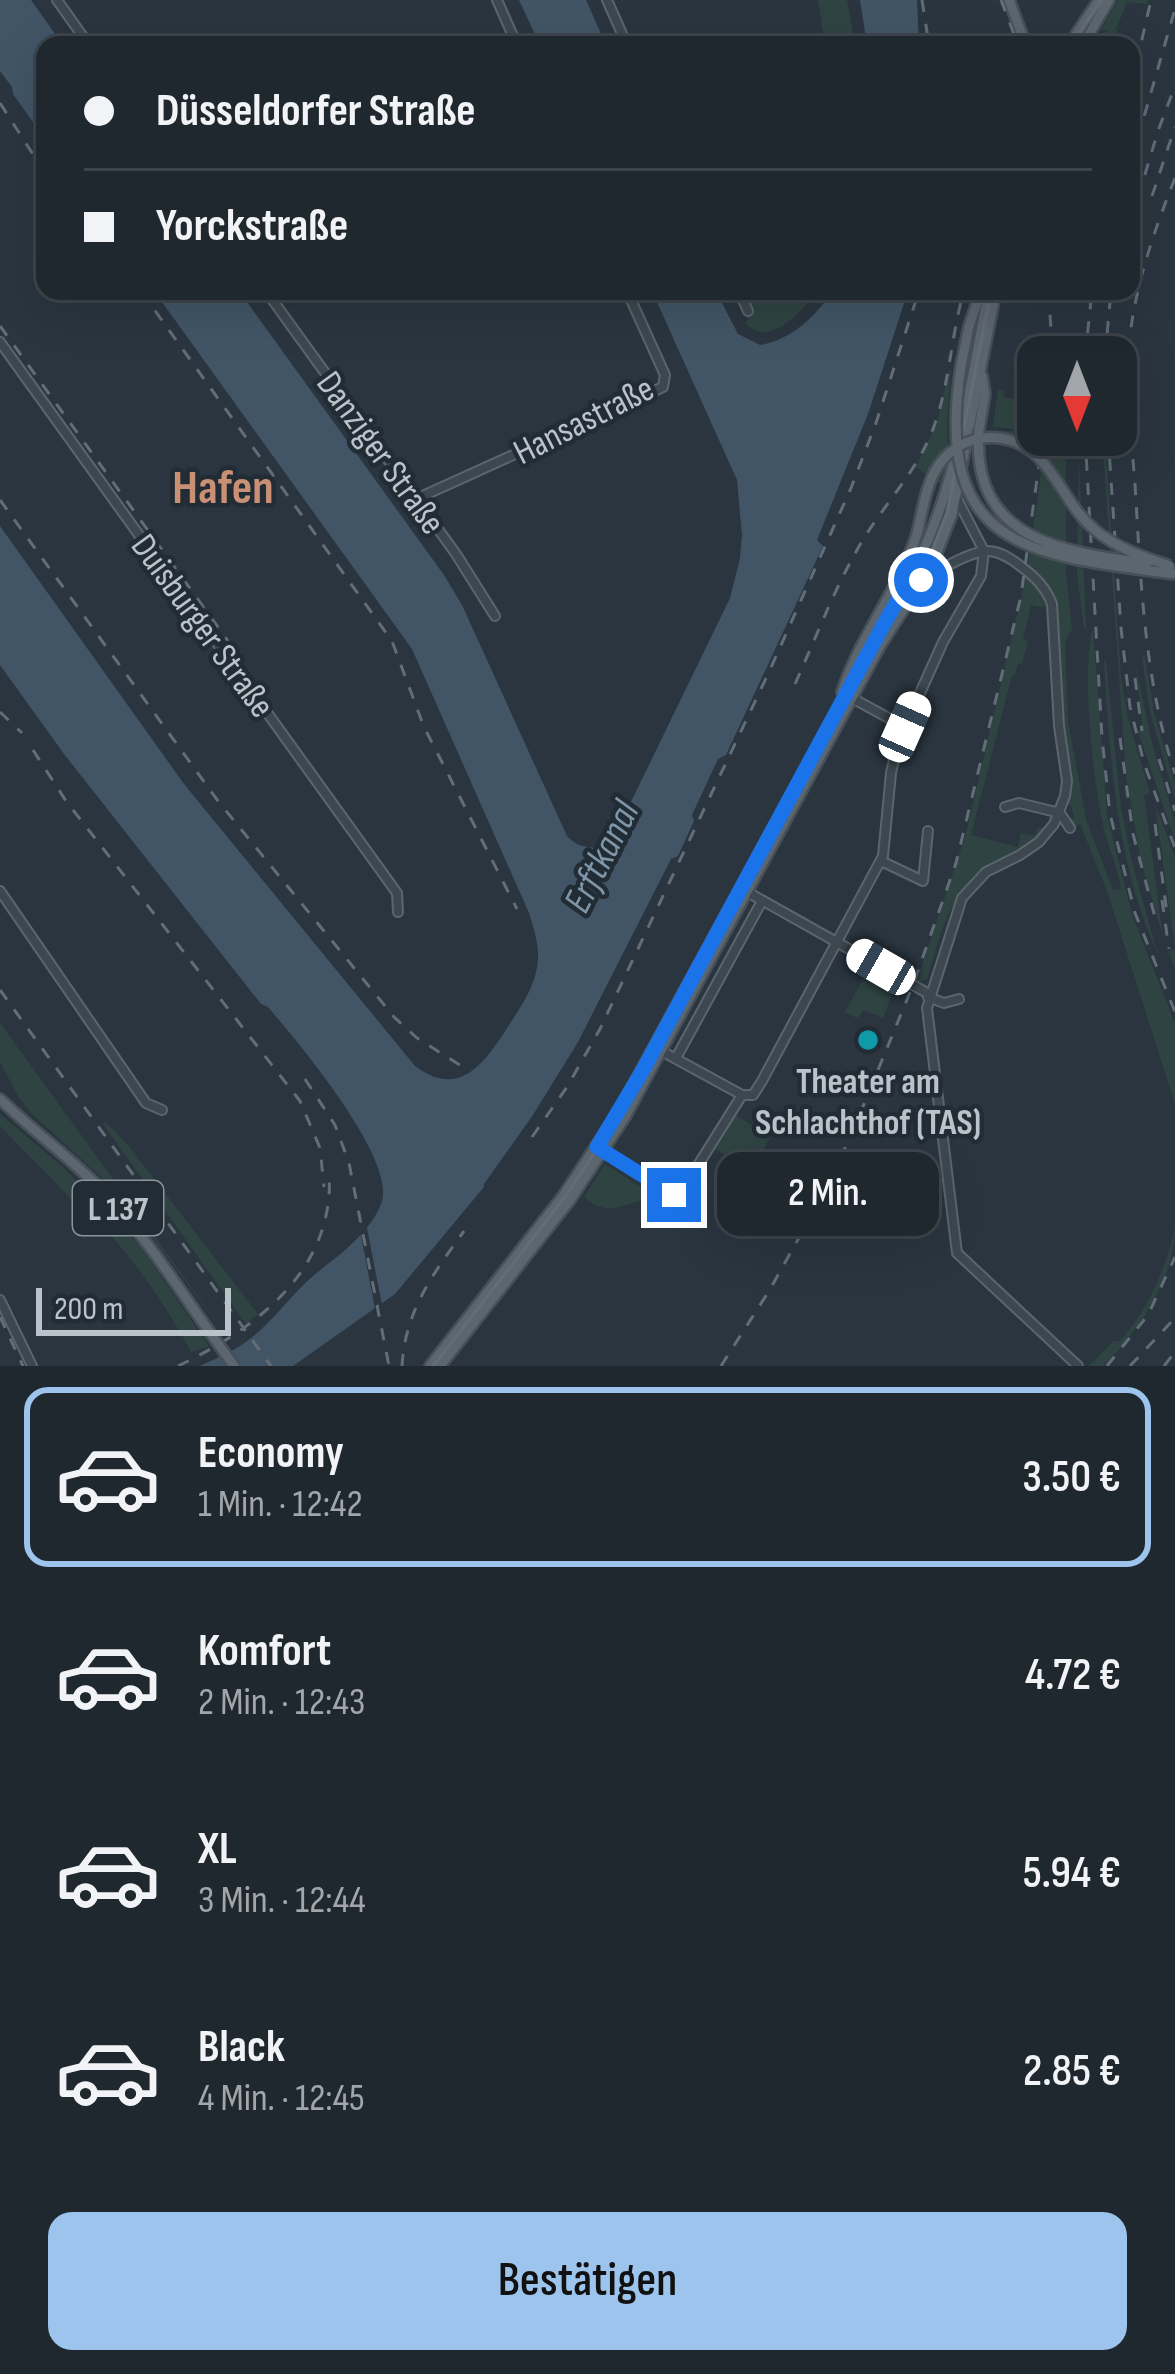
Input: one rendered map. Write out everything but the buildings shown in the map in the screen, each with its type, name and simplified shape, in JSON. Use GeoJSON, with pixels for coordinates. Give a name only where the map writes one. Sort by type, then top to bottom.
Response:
{"type":"FeatureCollection","features":[{"type":"Feature","properties":{"kind":"main road"},"geometry":{"type":"LineString","coordinates":[[1009,0],[1025,36]]}},
{"type":"Feature","properties":{"kind":"main road"},"geometry":{"type":"LineString","coordinates":[[1079,36],[1099,0]]}},
{"type":"Feature","properties":{"kind":"main road"},"geometry":{"type":"LineString","coordinates":[[1081,36],[1109,0]]}},
{"type":"Feature","properties":{"kind":"main road"},"geometry":{"type":"LineString","coordinates":[[984,300],[969,326],[955,416],[963,478],[977,506],[998,529],[1040,552],[1174,569]]}},
{"type":"Feature","properties":{"kind":"main road"},"geometry":{"type":"LineString","coordinates":[[440,1366],[561,1211],[600,1149],[934,531],[954,467],[987,300]]}},
{"type":"Feature","properties":{"kind":"main road"},"geometry":{"type":"LineString","coordinates":[[988,300],[978,455],[984,483],[996,505],[1022,531],[1067,550],[1174,569]]}},
{"type":"Feature","properties":{"kind":"main road"},"geometry":{"type":"LineString","coordinates":[[743,890],[940,550],[956,497],[983,353]]}},
{"type":"Feature","properties":{"kind":"main road"},"geometry":{"type":"LineString","coordinates":[[839,706],[849,673],[911,551],[933,474],[953,450],[982,438],[1008,439],[1027,448],[1097,532],[1174,569]]}},
{"type":"Feature","properties":{"kind":"main road","name":"L 137"},"geometry":{"type":"LineString","coordinates":[[0,1099],[111,1200],[234,1366]]}},
{"type":"Feature","properties":{"kind":"main road"},"geometry":{"type":"LineString","coordinates":[[430,1366],[600,1149]]}},
{"type":"Feature","properties":{"kind":"street"},"geometry":{"type":"LineString","coordinates":[[57,0],[83,36]]}},
{"type":"Feature","properties":{"kind":"street"},"geometry":{"type":"LineString","coordinates":[[497,0],[513,36]]}},
{"type":"Feature","properties":{"kind":"street"},"geometry":{"type":"LineString","coordinates":[[607,0],[623,36]]}},
{"type":"Feature","properties":{"kind":"street","name":"Danziger Straße"},"geometry":{"type":"LineString","coordinates":[[272,300],[456,554],[495,616]]}},
{"type":"Feature","properties":{"kind":"street","name":"Hansastraße"},"geometry":{"type":"LineString","coordinates":[[416,500],[663,387],[665,375],[631,300]]}},
{"type":"Feature","properties":{"kind":"street"},"geometry":{"type":"LineString","coordinates":[[743,300],[748,311]]}},
{"type":"Feature","properties":{"kind":"street","name":"Duisburger Straße"},"geometry":{"type":"LineString","coordinates":[[0,341],[393,887],[399,898],[398,912]]}},
{"type":"Feature","properties":{"kind":"street"},"geometry":{"type":"LineString","coordinates":[[658,1049],[742,1094],[756,1091],[881,861],[898,742],[943,642],[981,576],[984,554],[956,497]]}},
{"type":"Feature","properties":{"kind":"street"},"geometry":{"type":"LineString","coordinates":[[948,528],[959,523],[974,530]]}},
{"type":"Feature","properties":{"kind":"street"},"geometry":{"type":"LineString","coordinates":[[921,582],[934,531]]}},
{"type":"Feature","properties":{"kind":"street"},"geometry":{"type":"LineString","coordinates":[[899,598],[971,554],[999,553],[1043,585],[1052,604],[1067,781],[1060,813],[1031,849],[986,872],[969,888],[956,909],[927,1012],[957,1253],[1078,1366]]}},
{"type":"Feature","properties":{"kind":"street"},"geometry":{"type":"LineString","coordinates":[[852,698],[905,727]]}},
{"type":"Feature","properties":{"kind":"street"},"geometry":{"type":"LineString","coordinates":[[1005,807],[1019,803],[1060,813],[1070,828]]}},
{"type":"Feature","properties":{"kind":"street"},"geometry":{"type":"LineString","coordinates":[[881,861],[922,881],[928,831]]}},
{"type":"Feature","properties":{"kind":"street"},"geometry":{"type":"LineString","coordinates":[[743,890],[944,1003],[959,999]]}},
{"type":"Feature","properties":{"kind":"street"},"geometry":{"type":"LineString","coordinates":[[0,891],[146,1103],[162,1110]]}},
{"type":"Feature","properties":{"kind":"street"},"geometry":{"type":"LineString","coordinates":[[676,1058],[762,901]]}},
{"type":"Feature","properties":{"kind":"street"},"geometry":{"type":"LineString","coordinates":[[600,1149],[674,1195],[742,1094]]}},
{"type":"Feature","properties":{"kind":"street"},"geometry":{"type":"LineString","coordinates":[[0,1300],[32,1366]]}},
{"type":"Feature","properties":{"kind":"green space"},"geometry":{"type":"Polygon","coordinates":[[[818,0],[847,0],[853,36],[824,36],[818,0]]]}},
{"type":"Feature","properties":{"kind":"green space"},"geometry":{"type":"Polygon","coordinates":[[[1118,0],[1148,0],[1147,4],[1127,2],[1114,28],[1115,36],[1098,36],[1109,30],[1100,31],[1118,0]]]}},
{"type":"Feature","properties":{"kind":"green space"},"geometry":{"type":"Polygon","coordinates":[[[740,300],[810,300],[774,330],[754,330],[745,322],[740,300]]]}},
{"type":"Feature","properties":{"kind":"green space"},"geometry":{"type":"Polygon","coordinates":[[[949,370],[949,466],[944,487],[916,467],[938,420],[949,370]]]}},
{"type":"Feature","properties":{"kind":"green space"},"geometry":{"type":"Polygon","coordinates":[[[998,390],[1004,391],[1003,397],[1017,400],[1017,449],[992,444],[992,431],[1015,431],[993,427],[998,390]]]}},
{"type":"Feature","properties":{"kind":"green space"},"geometry":{"type":"Polygon","coordinates":[[[1043,456],[1066,456],[1066,572],[1072,629],[1065,642],[1068,721],[1086,819],[1113,890],[1121,889],[1103,825],[1092,754],[1088,670],[1093,628],[1107,815],[1132,915],[1175,1023],[1175,1104],[1107,891],[1080,824],[1073,827],[1069,820],[1074,818],[1071,805],[1066,806],[1070,775],[1061,712],[1056,607],[1048,586],[1028,567],[1043,456]]]}},
{"type":"Feature","properties":{"kind":"green space"},"geometry":{"type":"Polygon","coordinates":[[[1079,456],[1079,456],[1086,628],[1077,574],[1079,456]]]}},
{"type":"Feature","properties":{"kind":"green space"},"geometry":{"type":"Polygon","coordinates":[[[1103,456],[1121,677],[1150,793],[1144,795],[1163,937],[1140,857],[1126,775],[1103,456]]]}},
{"type":"Feature","properties":{"kind":"green space"},"geometry":{"type":"Polygon","coordinates":[[[1026,577],[1047,608],[1031,605],[1022,664],[1012,675],[971,835],[1018,847],[1021,833],[1035,836],[1038,827],[1044,829],[1025,846],[975,876],[964,888],[948,916],[927,979],[920,982],[965,837],[1026,577]]]}},
{"type":"Feature","properties":{"kind":"green space"},"geometry":{"type":"Polygon","coordinates":[[[1142,656],[1175,784],[1175,799],[1150,712],[1142,656]]]}},
{"type":"Feature","properties":{"kind":"green space"},"geometry":{"type":"Polygon","coordinates":[[[1104,661],[1121,808],[1158,955],[1124,847],[1104,661]]]}},
{"type":"Feature","properties":{"kind":"green space"},"geometry":{"type":"Polygon","coordinates":[[[1136,667],[1175,822],[1175,841],[1138,731],[1143,730],[1136,667]]]}},
{"type":"Feature","properties":{"kind":"green space"},"geometry":{"type":"Polygon","coordinates":[[[1155,804],[1175,857],[1175,949],[1155,804]]]}},
{"type":"Feature","properties":{"kind":"green space"},"geometry":{"type":"Polygon","coordinates":[[[869,968],[897,983],[883,1018],[864,1010],[857,1018],[845,1012],[869,968]]]}},
{"type":"Feature","properties":{"kind":"green space"},"geometry":{"type":"Polygon","coordinates":[[[0,1023],[218,1324],[117,1192],[18,1096],[0,1062],[0,1023]]]}},
{"type":"Feature","properties":{"kind":"green space"},"geometry":{"type":"Polygon","coordinates":[[[0,1114],[64,1168],[140,1246],[209,1346],[191,1352],[127,1254],[81,1201],[75,1203],[0,1126],[0,1114]]]}},
{"type":"Feature","properties":{"kind":"green space"},"geometry":{"type":"Polygon","coordinates":[[[735,1115],[771,1136],[750,1171],[715,1149],[735,1115]]]}},
{"type":"Feature","properties":{"kind":"green space"},"geometry":{"type":"Polygon","coordinates":[[[103,1124],[258,1314],[246,1324],[103,1124]]]}},
{"type":"Feature","properties":{"kind":"green space"},"geometry":{"type":"Polygon","coordinates":[[[605,1164],[660,1200],[604,1208],[584,1197],[605,1164]]]}},
{"type":"Feature","properties":{"kind":"green space"},"geometry":{"type":"Polygon","coordinates":[[[1175,1228],[1162,1285],[1141,1320],[1104,1366],[1088,1366],[1114,1341],[1120,1341],[1139,1316],[1161,1273],[1175,1228]]]}},
{"type":"Feature","properties":{"kind":"water"},"geometry":{"type":"Polygon","coordinates":[[[0,0],[31,0],[57,36],[36,36],[36,126],[0,71],[0,0]]]}},
{"type":"Feature","properties":{"kind":"water"},"geometry":{"type":"Polygon","coordinates":[[[519,0],[586,0],[602,36],[536,36],[519,0]]]}},
{"type":"Feature","properties":{"kind":"water"},"geometry":{"type":"Polygon","coordinates":[[[860,0],[917,0],[919,36],[866,36],[860,0]]]}},
{"type":"Feature","properties":{"kind":"water","name":"Erftkanal"},"geometry":{"type":"Polygon","coordinates":[[[160,300],[245,300],[444,575],[567,836],[590,847],[613,839],[730,598],[740,558],[737,480],[656,300],[721,300],[738,334],[760,345],[793,332],[826,300],[905,300],[868,414],[817,540],[823,546],[726,755],[718,759],[678,856],[671,859],[578,1042],[533,1115],[484,1187],[395,1294],[293,1366],[200,1366],[256,1334],[362,1233],[382,1201],[382,1181],[374,1157],[341,1100],[64,754],[0,665],[0,526],[184,784],[415,1066],[447,1079],[472,1071],[502,1035],[529,993],[538,948],[529,913],[412,649],[160,300]]]}},
{"type":"Feature","properties":{"kind":"pier"},"geometry":{"type":"Polygon","coordinates":[[[365,1218],[383,1310],[376,1314],[359,1225],[365,1218]]]}},
{"type":"Feature","properties":{"kind":"tram line"},"geometry":{"type":"LineString","coordinates":[[1077,36],[1101,0]]}},
{"type":"Feature","properties":{"kind":"tram line"},"geometry":{"type":"LineString","coordinates":[[433,1366],[565,1197],[620,1115],[876,643],[927,563],[947,513],[989,300]]}},
{"type":"Feature","properties":{"kind":"railway"},"geometry":{"type":"LineString","coordinates":[[922,0],[928,36]]}},
{"type":"Feature","properties":{"kind":"railway"},"geometry":{"type":"LineString","coordinates":[[1001,0],[1015,36]]}},
{"type":"Feature","properties":{"kind":"railway"},"geometry":{"type":"LineString","coordinates":[[1140,48],[1151,0]]}},
{"type":"Feature","properties":{"kind":"railway"},"geometry":{"type":"LineString","coordinates":[[1140,131],[1175,9]]}},
{"type":"Feature","properties":{"kind":"railway"},"geometry":{"type":"LineString","coordinates":[[1140,191],[1175,86]]}},
{"type":"Feature","properties":{"kind":"railway"},"geometry":{"type":"LineString","coordinates":[[0,103],[36,159]]}},
{"type":"Feature","properties":{"kind":"railway"},"geometry":{"type":"LineString","coordinates":[[1152,196],[1175,127]]}},
{"type":"Feature","properties":{"kind":"railway"},"geometry":{"type":"LineString","coordinates":[[1140,283],[1175,178]]}},
{"type":"Feature","properties":{"kind":"railway"},"geometry":{"type":"LineString","coordinates":[[147,300],[392,641],[424,727],[517,909]]}},
{"type":"Feature","properties":{"kind":"railway"},"geometry":{"type":"LineString","coordinates":[[532,1137],[600,1029],[769,672],[851,488],[916,300]]}},
{"type":"Feature","properties":{"kind":"railway"},"geometry":{"type":"LineString","coordinates":[[795,684],[848,566],[931,434],[962,300]]}},
{"type":"Feature","properties":{"kind":"railway"},"geometry":{"type":"LineString","coordinates":[[1048,300],[1052,336]]}},
{"type":"Feature","properties":{"kind":"railway"},"geometry":{"type":"LineString","coordinates":[[1087,336],[1091,300]]}},
{"type":"Feature","properties":{"kind":"railway"},"geometry":{"type":"LineString","coordinates":[[1107,336],[1110,300]]}},
{"type":"Feature","properties":{"kind":"railway"},"geometry":{"type":"LineString","coordinates":[[1136,300],[1128,367],[1146,630],[1175,774]]}},
{"type":"Feature","properties":{"kind":"railway"},"geometry":{"type":"LineString","coordinates":[[0,326],[233,648]]}},
{"type":"Feature","properties":{"kind":"railway"},"geometry":{"type":"LineString","coordinates":[[721,1366],[769,1291],[850,1138],[913,985],[956,863],[1021,596],[1040,456]]}},
{"type":"Feature","properties":{"kind":"railway"},"geometry":{"type":"LineString","coordinates":[[1086,456],[1110,814],[1135,913],[1175,1012]]}},
{"type":"Feature","properties":{"kind":"railway"},"geometry":{"type":"LineString","coordinates":[[1109,456],[1130,707],[1144,763],[1175,848]]}},
{"type":"Feature","properties":{"kind":"railway"},"geometry":{"type":"LineString","coordinates":[[0,500],[218,801],[394,1017],[463,1067]]}},
{"type":"Feature","properties":{"kind":"railway"},"geometry":{"type":"LineString","coordinates":[[1135,678],[1142,731]]}},
{"type":"Feature","properties":{"kind":"railway"},"geometry":{"type":"LineString","coordinates":[[0,712],[22,733]]}},
{"type":"Feature","properties":{"kind":"railway"},"geometry":{"type":"LineString","coordinates":[[1120,738],[1133,834],[1156,921]]}},
{"type":"Feature","properties":{"kind":"railway"},"geometry":{"type":"LineString","coordinates":[[33,750],[66,801],[300,1101],[320,1148],[324,1187]]}},
{"type":"Feature","properties":{"kind":"railway"},"geometry":{"type":"LineString","coordinates":[[1159,759],[1175,811]]}},
{"type":"Feature","properties":{"kind":"railway"},"geometry":{"type":"LineString","coordinates":[[1155,824],[1167,913]]}},
{"type":"Feature","properties":{"kind":"railway"},"geometry":{"type":"LineString","coordinates":[[1162,900],[1169,949]]}},
{"type":"Feature","properties":{"kind":"railway"},"geometry":{"type":"LineString","coordinates":[[0,990],[271,1366]]}},
{"type":"Feature","properties":{"kind":"railway"},"geometry":{"type":"LineString","coordinates":[[305,1079],[335,1125],[349,1163],[389,1366]]}},
{"type":"Feature","properties":{"kind":"railway"},"geometry":{"type":"LineString","coordinates":[[178,1366],[236,1333],[286,1291],[319,1237],[328,1206],[329,1171]]}},
{"type":"Feature","properties":{"kind":"railway"},"geometry":{"type":"LineString","coordinates":[[402,1366],[415,1310],[464,1231]]}},
{"type":"Feature","properties":{"kind":"railway"},"geometry":{"type":"LineString","coordinates":[[1107,1366],[1148,1315],[1175,1257]]}},
{"type":"Feature","properties":{"kind":"railway"},"geometry":{"type":"LineString","coordinates":[[0,1317],[23,1366]]}},
{"type":"Feature","properties":{"kind":"railway"},"geometry":{"type":"LineString","coordinates":[[1130,1366],[1175,1318]]}},
{"type":"Feature","properties":{"kind":"railway"},"geometry":{"type":"LineString","coordinates":[[1164,1366],[1175,1352]]}},
{"type":"Feature","properties":{"kind":"place","name":"Theater am Schlachthof (TAS)"},"geometry":{"type":"Point","coordinates":[868,1040]}},
{"type":"Feature","properties":{"kind":"district","name":"Hafen"},"geometry":{"type":"Point","coordinates":[223,486]}},
{"type":"Feature","properties":{"kind":"route"},"geometry":{"type":"LineString","coordinates":[[674,1195],[597,1147],[885,622],[899,598],[921,580]]}}]}
